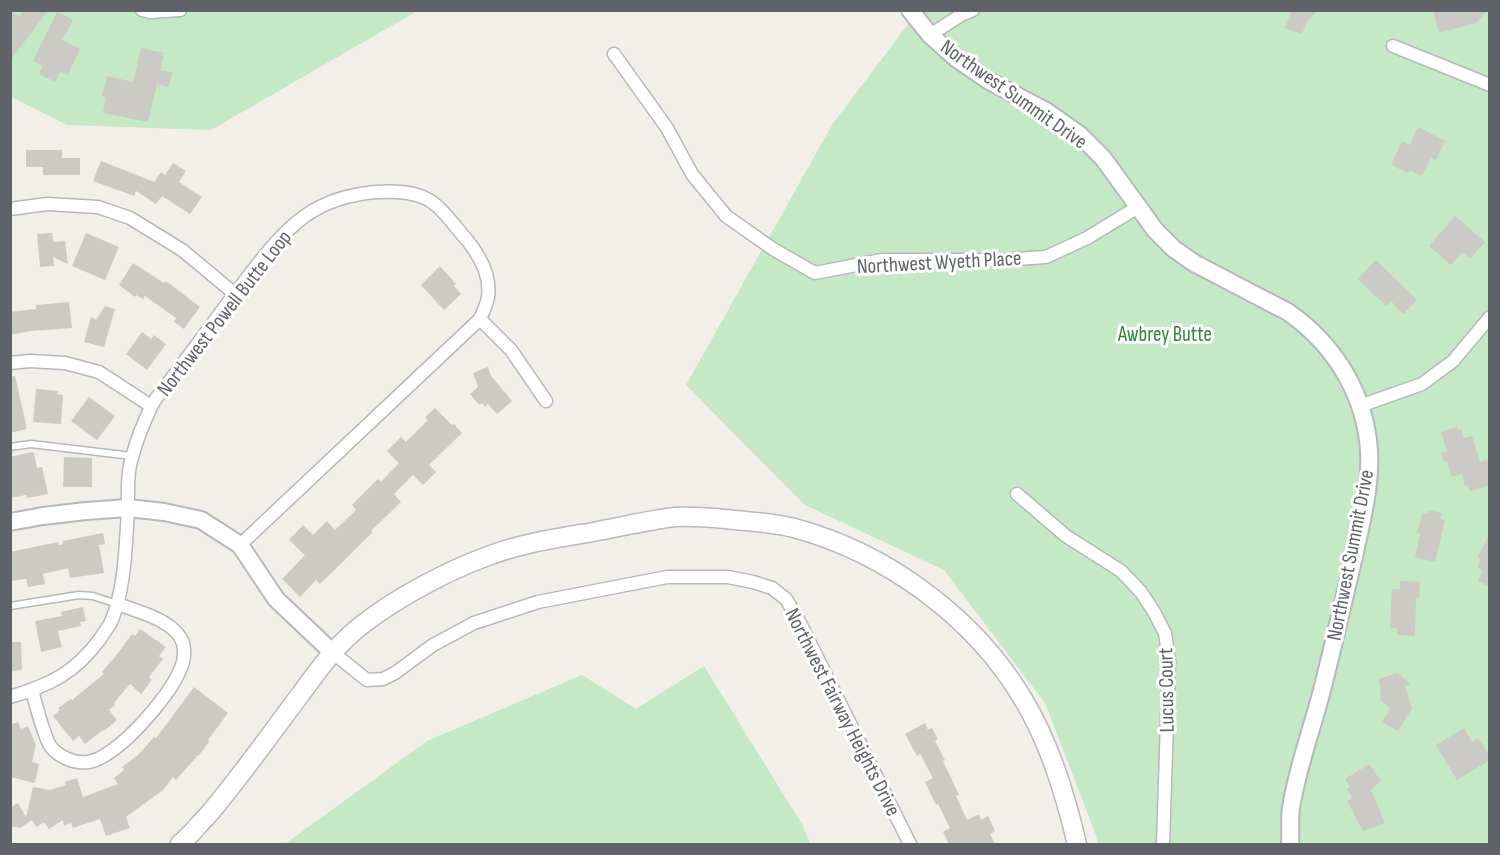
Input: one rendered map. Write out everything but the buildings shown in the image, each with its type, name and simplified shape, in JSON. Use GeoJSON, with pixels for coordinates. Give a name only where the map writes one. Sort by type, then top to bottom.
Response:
{"type":"FeatureCollection","features":[{"type":"Feature","properties":{"kind":"main road"},"geometry":{"type":"LineString","coordinates":[[180,844],[225,795],[332,652],[363,624],[404,597],[489,555],[537,542],[676,517],[756,522],[793,528],[826,539],[873,559],[917,586],[958,619],[994,657],[1023,699],[1046,744],[1061,784],[1077,844]]}},
{"type":"Feature","properties":{"kind":"street"},"geometry":{"type":"LineString","coordinates":[[142,10],[150,12],[180,10]]}},
{"type":"Feature","properties":{"kind":"street","name":"Northwest Summit Drive"},"geometry":{"type":"LineString","coordinates":[[910,10],[930,35],[957,59],[989,81],[1046,111],[1080,135],[1103,158],[1137,207],[1174,249],[1194,263],[1288,312],[1302,322],[1344,370],[1360,406],[1368,438],[1370,462],[1368,485],[1323,684],[1298,771],[1291,810],[1290,844]]}},
{"type":"Feature","properties":{"kind":"street"},"geometry":{"type":"LineString","coordinates":[[930,35],[973,10]]}},
{"type":"Feature","properties":{"kind":"street"},"geometry":{"type":"LineString","coordinates":[[1393,46],[1490,85]]}},
{"type":"Feature","properties":{"kind":"street","name":"Northwest Wyeth Place"},"geometry":{"type":"LineString","coordinates":[[614,54],[667,128],[692,174],[726,216],[773,249],[815,273],[882,260],[1000,260],[1046,257],[1087,238],[1137,207]]}},
{"type":"Feature","properties":{"kind":"street","name":"Northwest Powell Butte Loop"},"geometry":{"type":"LineString","coordinates":[[10,697],[54,681],[75,668],[110,625],[118,604],[122,582],[132,456],[151,405],[273,245],[297,220],[337,200],[364,193],[393,191],[412,193],[427,199],[442,212],[476,250],[485,268],[488,299],[480,319]]}},
{"type":"Feature","properties":{"kind":"street"},"geometry":{"type":"LineString","coordinates":[[10,209],[47,204],[98,207],[130,218],[182,250],[235,294]]}},
{"type":"Feature","properties":{"kind":"street"},"geometry":{"type":"LineString","coordinates":[[1360,406],[1422,384],[1453,361],[1490,317]]}},
{"type":"Feature","properties":{"kind":"street"},"geometry":{"type":"LineString","coordinates":[[240,545],[480,319],[511,351],[546,401]]}},
{"type":"Feature","properties":{"kind":"street"},"geometry":{"type":"LineString","coordinates":[[10,363],[30,361],[65,363],[99,372],[151,405]]}},
{"type":"Feature","properties":{"kind":"street","name":"Lucus Court"},"geometry":{"type":"LineString","coordinates":[[1017,494],[1066,536],[1120,571],[1141,592],[1165,633],[1169,661],[1163,844]]}},
{"type":"Feature","properties":{"kind":"street"},"geometry":{"type":"LineString","coordinates":[[10,522],[64,513],[128,508],[164,512],[201,520],[240,545],[276,599],[332,652]]}},
{"type":"Feature","properties":{"kind":"street","name":"Northwest Fairway Heights Drive"},"geometry":{"type":"LineString","coordinates":[[332,652],[367,680],[383,679],[433,645],[474,623],[538,602],[667,578],[728,577],[772,588],[786,599],[800,623],[910,844]]}},
{"type":"Feature","properties":{"kind":"street"},"geometry":{"type":"LineString","coordinates":[[32,690],[50,746],[60,756],[75,762],[88,762],[99,758],[137,729],[155,710],[168,691],[181,670],[184,654],[182,642],[176,631],[164,622],[118,604]]}},
{"type":"Feature","properties":{"kind":"lane"},"geometry":{"type":"LineString","coordinates":[[10,447],[31,444],[132,456]]}},
{"type":"Feature","properties":{"kind":"lane"},"geometry":{"type":"LineString","coordinates":[[10,606],[79,595],[93,596],[118,604]]}},
{"type":"Feature","properties":{"kind":"green space"},"geometry":{"type":"Polygon","coordinates":[[[10,11],[417,11],[211,130],[67,125],[11,97],[10,11]]]}},
{"type":"Feature","properties":{"kind":"green space","name":"Awbrey Butte"},"geometry":{"type":"Polygon","coordinates":[[[918,11],[1489,11],[1489,844],[1098,844],[1045,703],[944,570],[805,505],[686,385],[832,125],[918,11]]]}},
{"type":"Feature","properties":{"kind":"green space"},"geometry":{"type":"Polygon","coordinates":[[[704,666],[803,826],[810,844],[285,844],[427,741],[582,675],[636,709],[704,666]]]}}]}
